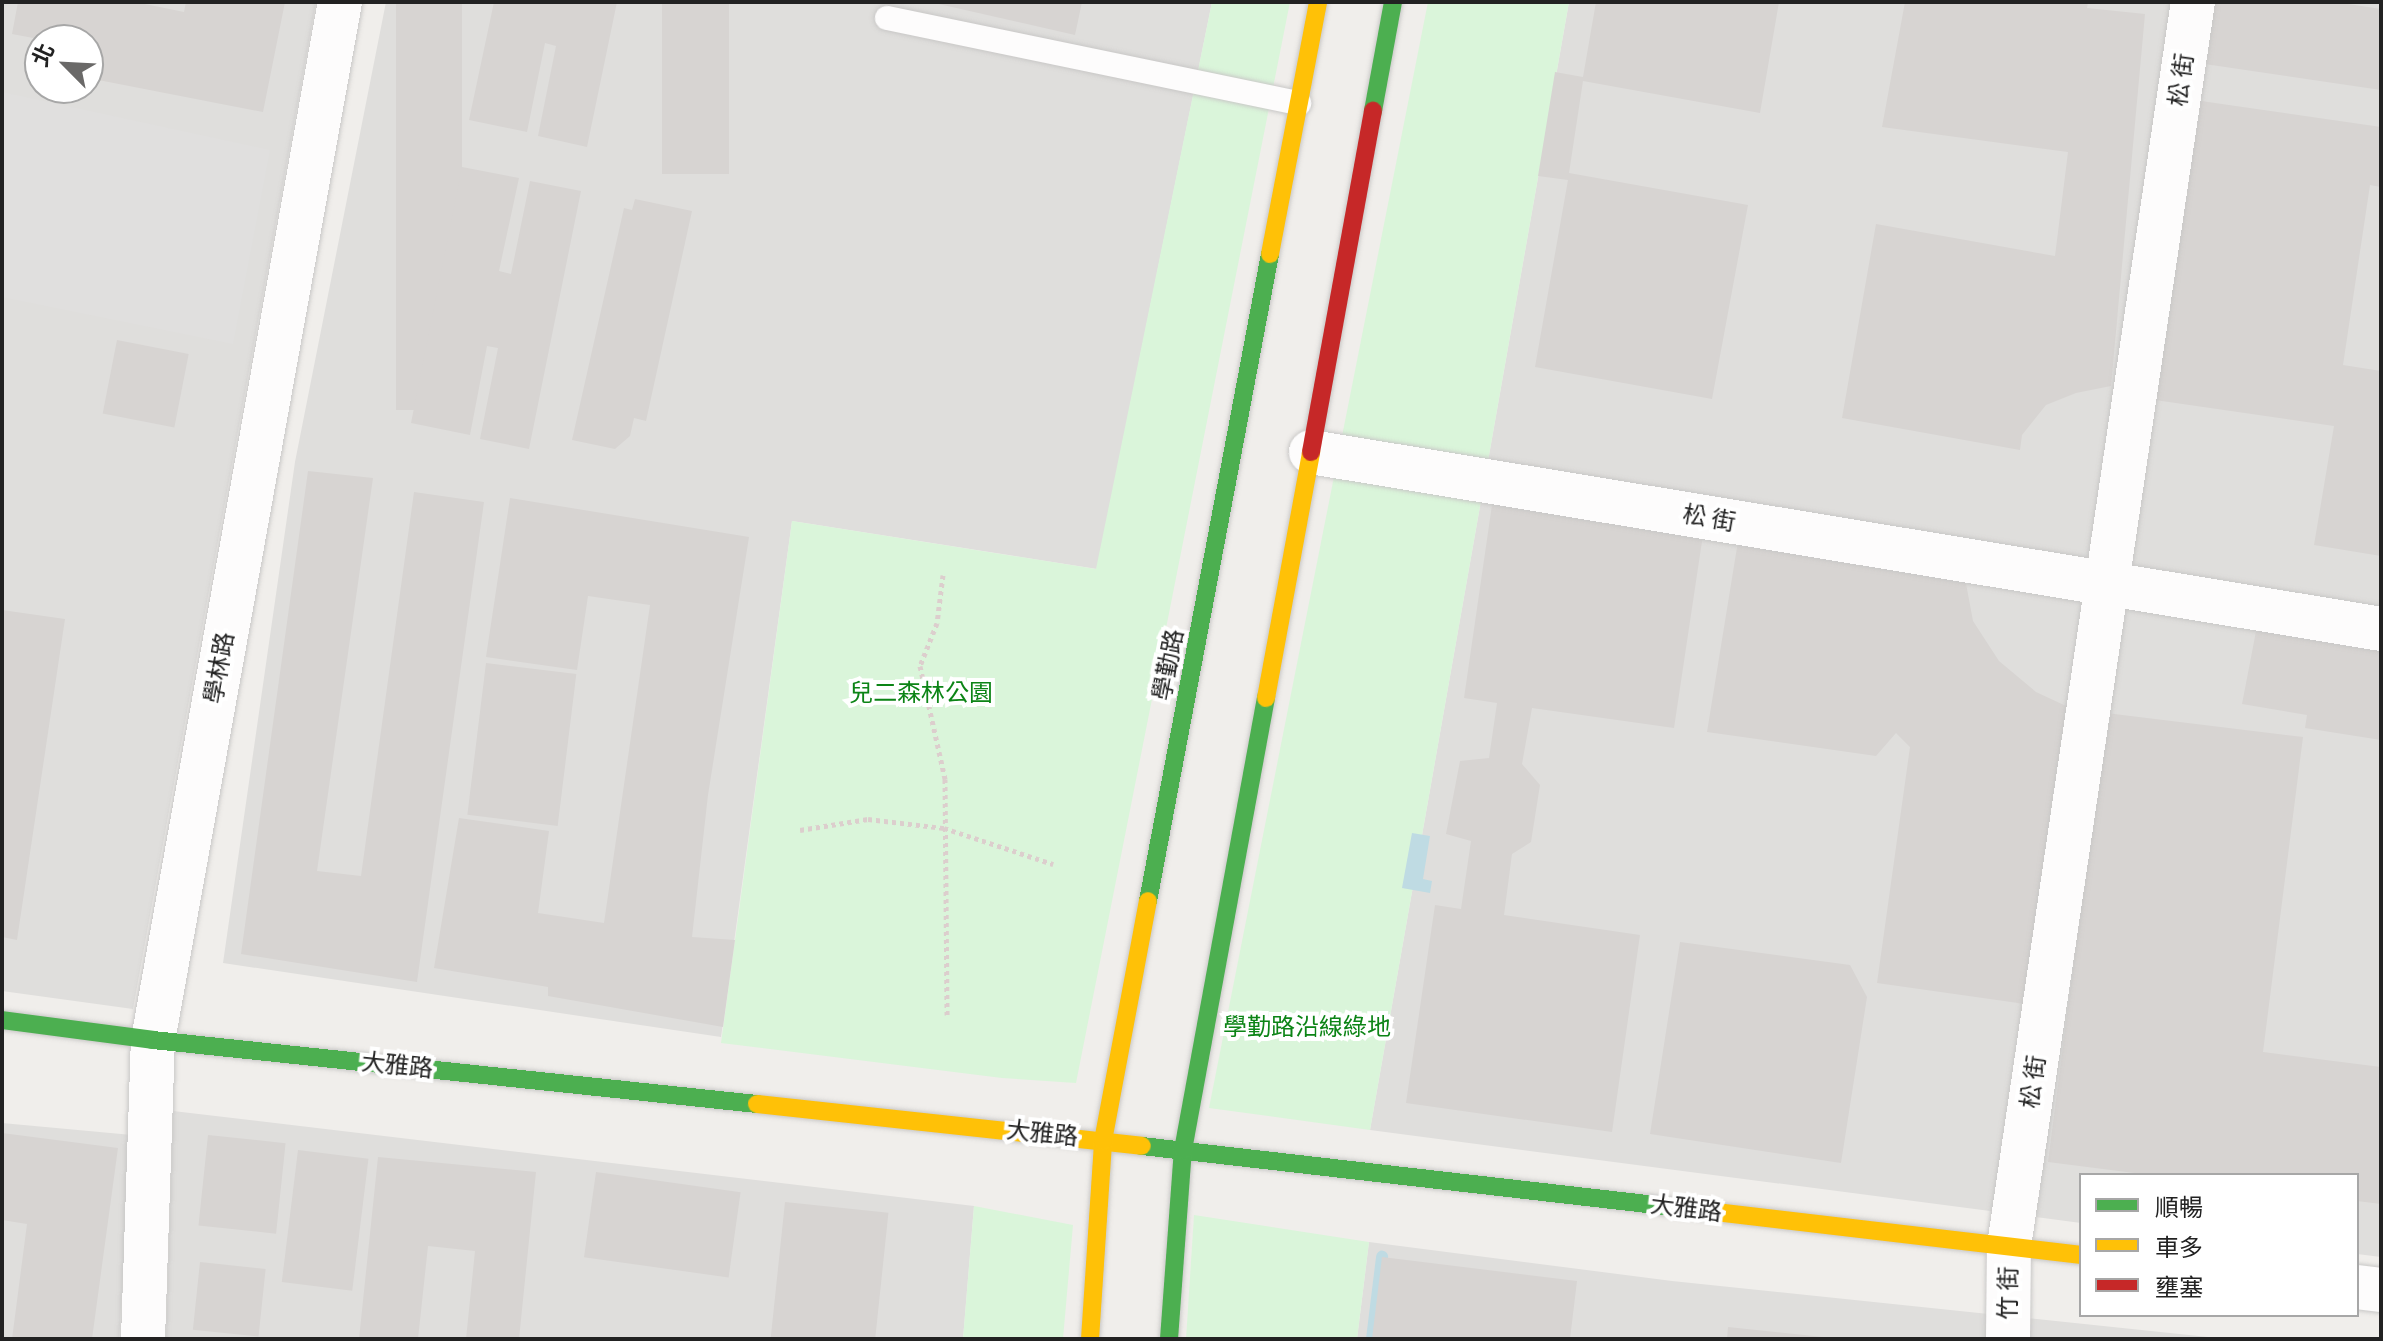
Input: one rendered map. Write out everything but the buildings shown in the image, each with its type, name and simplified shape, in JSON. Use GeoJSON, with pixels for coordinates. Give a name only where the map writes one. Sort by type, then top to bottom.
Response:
{"type":"FeatureCollection","features":[{"type":"Feature","properties":{"kind":"street","name":"學林路"},"geometry":{"type":"LineString","coordinates":[[143,1339],[153,1040],[340,2]]}},
{"type":"Feature","properties":{"kind":"street","name":"學勤路"},"geometry":{"type":"LineString","coordinates":[[1090,1339],[1103,1141],[1318,2]]}},
{"type":"Feature","properties":{"kind":"street"},"geometry":{"type":"LineString","coordinates":[[1169,1339],[1183,1150],[1393,2]]}},
{"type":"Feature","properties":{"kind":"street","name":"松 街"},"geometry":{"type":"LineString","coordinates":[[2009,1246],[2193,2]]}},
{"type":"Feature","properties":{"kind":"street","name":"松 街"},"geometry":{"type":"LineString","coordinates":[[1311,452],[2381,629]]}},
{"type":"Feature","properties":{"kind":"street","name":"大雅路"},"geometry":{"type":"LineString","coordinates":[[2,1020],[153,1040],[1183,1150],[2079,1255]]}},
{"type":"Feature","properties":{"kind":"street","name":"竹 街"},"geometry":{"type":"LineString","coordinates":[[2008,1339],[2009,1246]]}},
{"type":"Feature","properties":{"kind":"street"},"geometry":{"type":"LineString","coordinates":[[2359,1287],[2381,1290]]}},
{"type":"Feature","properties":{"kind":"lane"},"geometry":{"type":"LineString","coordinates":[[887,18],[1299,103]]}},
{"type":"Feature","properties":{"kind":"path"},"geometry":{"type":"LineString","coordinates":[[943,575],[937,623],[920,666],[945,779],[947,1015]]}},
{"type":"Feature","properties":{"kind":"path"},"geometry":{"type":"LineString","coordinates":[[800,830],[868,819],[944,828],[1053,864]]}},
{"type":"Feature","properties":{"kind":"shaded area"},"geometry":{"type":"Polygon","coordinates":[[[2,2],[316,2],[133,1009],[2,991],[2,2]]]}},
{"type":"Feature","properties":{"kind":"shaded area"},"geometry":{"type":"Polygon","coordinates":[[[386,2],[1212,2],[1097,569],[792,521],[721,1037],[223,963],[295,462],[386,2]]]}},
{"type":"Feature","properties":{"kind":"shaded area"},"geometry":{"type":"Polygon","coordinates":[[[1569,2],[2381,2],[2381,1257],[2359,1254],[2359,1173],[2079,1173],[2079,1223],[1370,1130],[1569,2]]]}},
{"type":"Feature","properties":{"kind":"shaded area"},"geometry":{"type":"Polygon","coordinates":[[[2,92],[24,97],[24,104],[57,104],[270,150],[233,344],[2,297],[2,92]]]}},
{"type":"Feature","properties":{"kind":"shaded area"},"geometry":{"type":"Polygon","coordinates":[[[173,1111],[974,1206],[963,1339],[166,1339],[173,1111]]]}},
{"type":"Feature","properties":{"kind":"shaded area"},"geometry":{"type":"Polygon","coordinates":[[[2,1123],[132,1135],[119,1339],[2,1339],[2,1123]]]}},
{"type":"Feature","properties":{"kind":"shaded area"},"geometry":{"type":"Polygon","coordinates":[[[1369,1242],[1672,1281],[2227,1339],[1357,1339],[1369,1242]]]}},
{"type":"Feature","properties":{"kind":"green space","name":"兒二森林公園"},"geometry":{"type":"Polygon","coordinates":[[[1212,2],[1290,2],[1076,1083],[1002,1078],[721,1043],[792,521],[1096,569],[1212,2]]]}},
{"type":"Feature","properties":{"kind":"green space","name":"學勤路沿線綠地"},"geometry":{"type":"Polygon","coordinates":[[[1428,2],[1569,2],[1370,1130],[1209,1108],[1428,2]]]}},
{"type":"Feature","properties":{"kind":"green space"},"geometry":{"type":"Polygon","coordinates":[[[974,1206],[1073,1225],[1063,1339],[963,1339],[974,1206]]]}},
{"type":"Feature","properties":{"kind":"green space"},"geometry":{"type":"Polygon","coordinates":[[[1194,1215],[1369,1242],[1357,1339],[1186,1339],[1194,1215]]]}},
{"type":"Feature","properties":{"kind":"water"},"geometry":{"type":"Polygon","coordinates":[[[1412,833],[1430,836],[1423,879],[1432,881],[1430,893],[1402,888],[1412,833]]]}},
{"type":"Feature","properties":{"kind":"waterway"},"geometry":{"type":"LineString","coordinates":[[1372,1339],[1382,1257]]}},
{"type":"Feature","properties":{"kind":"traffic: fast"},"geometry":{"type":"LineString","coordinates":[[1373,111],[1393,2]]}},
{"type":"Feature","properties":{"kind":"traffic: fast"},"geometry":{"type":"LineString","coordinates":[[1148,901],[1270,254]]}},
{"type":"Feature","properties":{"kind":"traffic: fast"},"geometry":{"type":"LineString","coordinates":[[1169,1339],[1183,1150],[1266,698]]}},
{"type":"Feature","properties":{"kind":"traffic: fast"},"geometry":{"type":"LineString","coordinates":[[2,1020],[153,1040],[757,1104]]}},
{"type":"Feature","properties":{"kind":"traffic: fast"},"geometry":{"type":"LineString","coordinates":[[1142,1146],[1682,1208]]}},
{"type":"Feature","properties":{"kind":"traffic: slow"},"geometry":{"type":"LineString","coordinates":[[1270,254],[1318,2]]}},
{"type":"Feature","properties":{"kind":"traffic: slow"},"geometry":{"type":"LineString","coordinates":[[1266,698],[1311,452]]}},
{"type":"Feature","properties":{"kind":"traffic: slow"},"geometry":{"type":"LineString","coordinates":[[1090,1339],[1103,1141],[1148,901]]}},
{"type":"Feature","properties":{"kind":"traffic: slow"},"geometry":{"type":"LineString","coordinates":[[757,1104],[1142,1146]]}},
{"type":"Feature","properties":{"kind":"traffic: slow"},"geometry":{"type":"LineString","coordinates":[[1682,1208],[2079,1255]]}},
{"type":"Feature","properties":{"kind":"traffic: jam"},"geometry":{"type":"LineString","coordinates":[[1311,452],[1373,111]]}}]}
